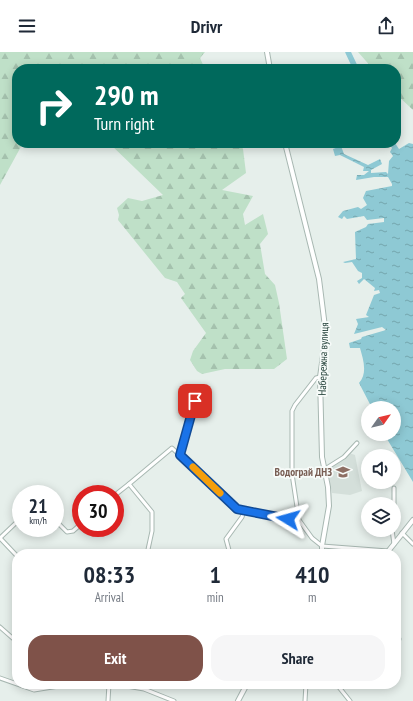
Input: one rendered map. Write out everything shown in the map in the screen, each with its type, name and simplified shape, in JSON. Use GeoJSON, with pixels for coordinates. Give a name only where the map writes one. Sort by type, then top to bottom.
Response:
{"type":"FeatureCollection","features":[{"type":"Feature","properties":{"kind":"street"},"geometry":{"type":"LineString","coordinates":[[266,52],[269,64]]}},
{"type":"Feature","properties":{"kind":"street","name":"Набережна вулиця"},"geometry":{"type":"LineString","coordinates":[[286,148],[321,290],[326,334],[320,377],[322,457],[328,487],[329,506],[322,546]]}},
{"type":"Feature","properties":{"kind":"street"},"geometry":{"type":"LineString","coordinates":[[320,377],[316,378],[301,396],[292,411],[292,474],[299,520],[312,538],[322,546],[350,549]]}},
{"type":"Feature","properties":{"kind":"street"},"geometry":{"type":"LineString","coordinates":[[180,455],[195,401]]}},
{"type":"Feature","properties":{"kind":"street"},"geometry":{"type":"LineString","coordinates":[[325,469],[344,457],[357,442]]}},
{"type":"Feature","properties":{"kind":"street"},"geometry":{"type":"LineString","coordinates":[[124,488],[172,448],[237,509],[299,520]]}},
{"type":"Feature","properties":{"kind":"street"},"geometry":{"type":"LineString","coordinates":[[129,484],[152,512],[152,531],[148,549]]}},
{"type":"Feature","properties":{"kind":"street"},"geometry":{"type":"LineString","coordinates":[[229,549],[226,539],[242,517],[244,511]]}},
{"type":"Feature","properties":{"kind":"street"},"geometry":{"type":"LineString","coordinates":[[390,549],[413,520]]}},
{"type":"Feature","properties":{"kind":"street"},"geometry":{"type":"LineString","coordinates":[[12,527],[0,538],[12,551]]}},
{"type":"Feature","properties":{"kind":"street"},"geometry":{"type":"LineString","coordinates":[[402,534],[413,544]]}},
{"type":"Feature","properties":{"kind":"street"},"geometry":{"type":"LineString","coordinates":[[393,537],[394,544]]}},
{"type":"Feature","properties":{"kind":"street"},"geometry":{"type":"LineString","coordinates":[[0,627],[12,638]]}},
{"type":"Feature","properties":{"kind":"street"},"geometry":{"type":"LineString","coordinates":[[0,678],[12,682]]}},
{"type":"Feature","properties":{"kind":"street"},"geometry":{"type":"LineString","coordinates":[[108,701],[109,689]]}},
{"type":"Feature","properties":{"kind":"street"},"geometry":{"type":"LineString","coordinates":[[144,689],[174,701]]}},
{"type":"Feature","properties":{"kind":"street"},"geometry":{"type":"LineString","coordinates":[[238,701],[244,689]]}},
{"type":"Feature","properties":{"kind":"street"},"geometry":{"type":"LineString","coordinates":[[305,701],[306,689]]}},
{"type":"Feature","properties":{"kind":"street"},"geometry":{"type":"LineString","coordinates":[[340,689],[350,701]]}},
{"type":"Feature","properties":{"kind":"shaded area","name":"Водограй ДНЗ"},"geometry":{"type":"Polygon","coordinates":[[[349,453],[355,455],[362,491],[350,495],[332,493],[327,468],[343,460],[349,453]]]}},
{"type":"Feature","properties":{"kind":"green space"},"geometry":{"type":"Polygon","coordinates":[[[0,52],[205,52],[200,58],[203,64],[12,64],[12,148],[20,148],[0,185],[0,52]]]}},
{"type":"Feature","properties":{"kind":"green space"},"geometry":{"type":"Polygon","coordinates":[[[358,52],[413,52],[413,110],[401,99],[401,64],[369,64],[358,52]]]}},
{"type":"Feature","properties":{"kind":"green space"},"geometry":{"type":"Polygon","coordinates":[[[114,148],[242,148],[246,173],[222,190],[253,196],[243,214],[245,225],[263,214],[268,234],[260,244],[265,274],[275,285],[287,359],[274,369],[225,369],[202,374],[197,371],[190,360],[193,351],[206,333],[181,298],[185,294],[177,282],[165,278],[118,220],[119,215],[117,208],[128,198],[142,201],[163,195],[114,148]]]}},
{"type":"Feature","properties":{"kind":"water"},"geometry":{"type":"Polygon","coordinates":[[[409,143],[413,144],[413,482],[401,462],[401,449],[393,449],[388,441],[401,441],[401,401],[368,401],[359,383],[362,379],[364,370],[360,348],[350,348],[349,343],[361,339],[362,337],[386,330],[382,327],[354,334],[358,324],[356,319],[369,317],[366,315],[374,295],[380,293],[379,290],[374,291],[375,288],[364,279],[359,284],[357,281],[362,278],[362,273],[358,271],[352,262],[343,262],[356,259],[355,232],[366,227],[368,224],[384,222],[384,218],[367,220],[364,216],[347,219],[344,216],[342,219],[338,217],[343,211],[358,207],[361,209],[367,205],[363,198],[366,191],[392,186],[392,184],[388,177],[374,177],[356,180],[357,175],[364,175],[369,171],[363,171],[364,167],[340,155],[335,156],[333,149],[342,148],[344,154],[368,165],[380,159],[382,164],[371,170],[371,173],[386,172],[388,174],[389,161],[393,156],[390,152],[392,148],[399,149],[409,143]]]}},
{"type":"Feature","properties":{"kind":"waterway"},"geometry":{"type":"LineString","coordinates":[[348,52],[354,64]]}},
{"type":"Feature","properties":{"kind":"slow traffic"},"geometry":{"type":"LineString","coordinates":[[193,467],[220,493]]}},
{"type":"Feature","properties":{"kind":"place","name":"Водограй ДНЗ"},"geometry":{"type":"Point","coordinates":[343,472]}},
{"type":"Feature","properties":{"kind":"route"},"geometry":{"type":"LineString","coordinates":[[195,401],[180,455],[237,509],[288,519]]}}]}
